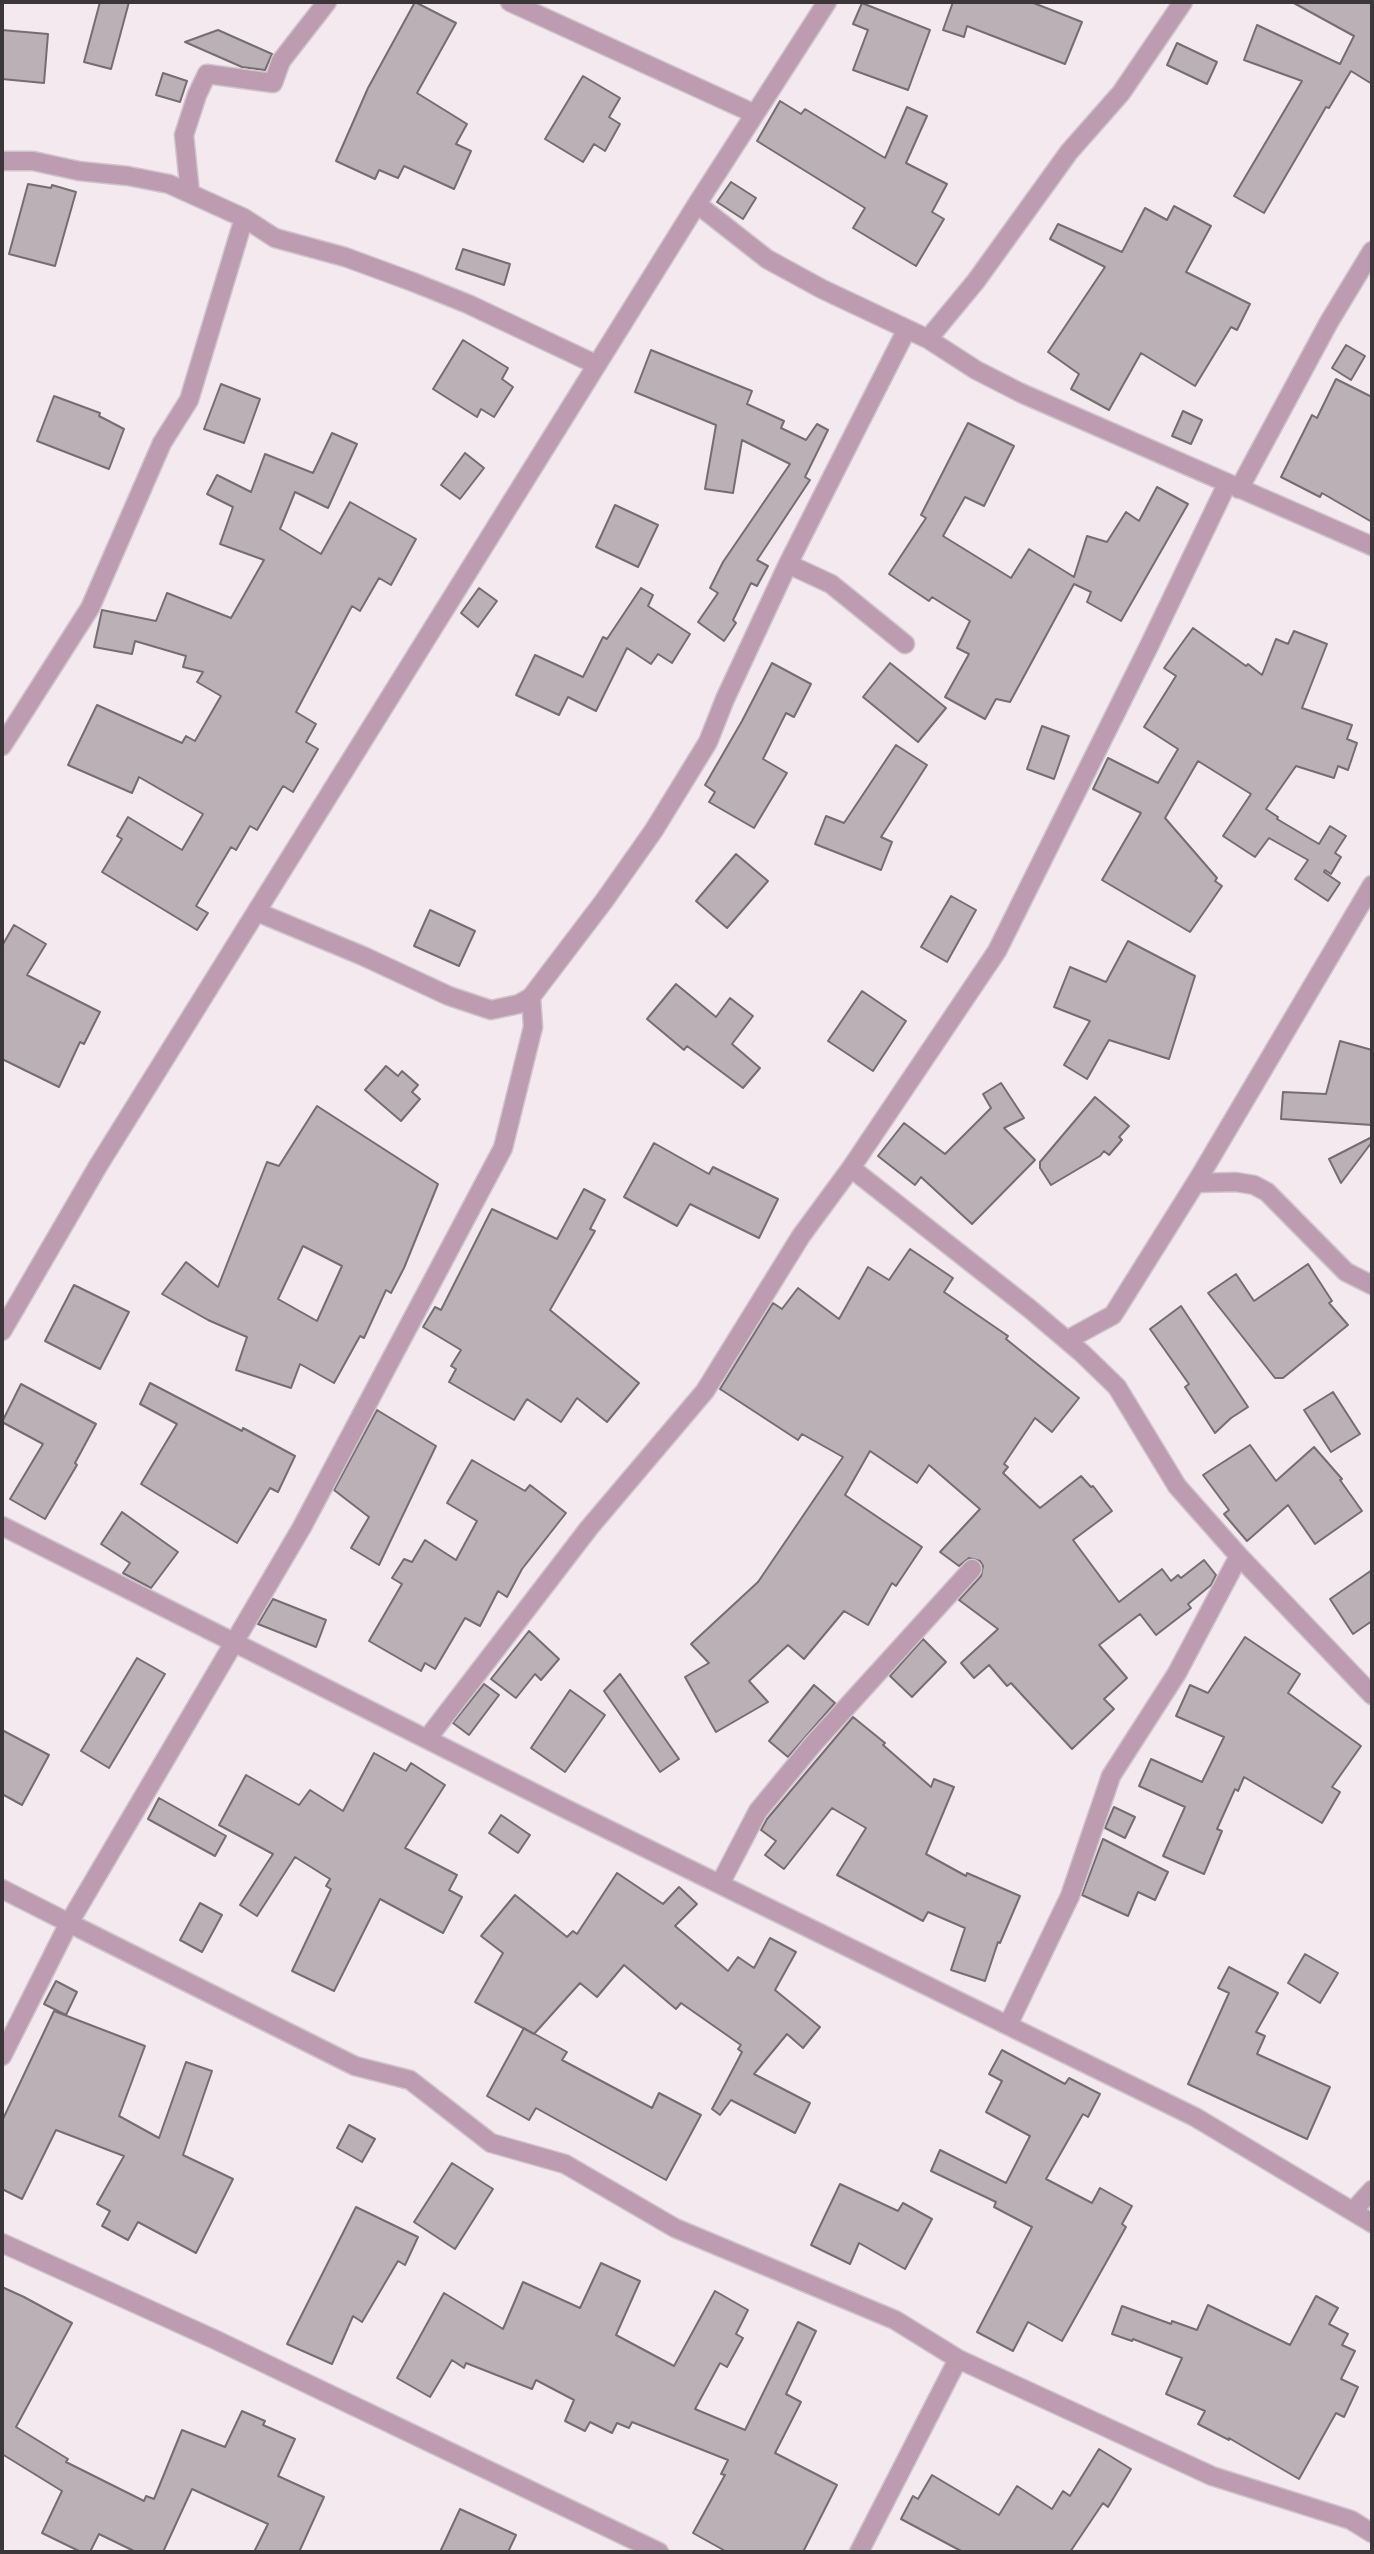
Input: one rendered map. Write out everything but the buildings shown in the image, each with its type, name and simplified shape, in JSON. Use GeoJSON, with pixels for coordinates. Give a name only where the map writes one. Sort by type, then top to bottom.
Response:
{"type":"FeatureCollection","features":[{"type":"Feature","properties":{"kind":"street"},"geometry":{"type":"LineString","coordinates":[[190,192],[184,135],[197,94],[207,75],[273,83],[281,61],[327,2]]}},
{"type":"Feature","properties":{"kind":"street"},"geometry":{"type":"LineString","coordinates":[[510,2],[755,114]]}},
{"type":"Feature","properties":{"kind":"street"},"geometry":{"type":"LineString","coordinates":[[2,1331],[98,1167],[697,204],[827,2]]}},
{"type":"Feature","properties":{"kind":"street"},"geometry":{"type":"LineString","coordinates":[[928,339],[976,281],[1069,152],[1121,93],[1183,2]]}},
{"type":"Feature","properties":{"kind":"street"},"geometry":{"type":"LineString","coordinates":[[2,160],[33,161],[79,171],[169,184],[244,218],[275,238],[345,257],[468,304],[597,366]]}},
{"type":"Feature","properties":{"kind":"street"},"geometry":{"type":"LineString","coordinates":[[697,204],[767,260],[928,339],[975,370],[1021,393],[1372,546]]}},
{"type":"Feature","properties":{"kind":"street"},"geometry":{"type":"LineString","coordinates":[[2,746],[90,608],[162,443],[189,400],[244,218]]}},
{"type":"Feature","properties":{"kind":"street"},"geometry":{"type":"LineString","coordinates":[[427,1739],[589,1528],[705,1391],[801,1236],[851,1168],[997,951],[1150,644],[1233,486],[1372,251]]}},
{"type":"Feature","properties":{"kind":"street"},"geometry":{"type":"LineString","coordinates":[[257,912],[363,956],[449,996],[491,1010],[519,1004],[531,997],[654,830],[708,742],[725,699],[788,564],[907,329]]}},
{"type":"Feature","properties":{"kind":"street"},"geometry":{"type":"LineString","coordinates":[[788,564],[831,584],[905,644]]}},
{"type":"Feature","properties":{"kind":"street"},"geometry":{"type":"LineString","coordinates":[[1067,1340],[1113,1315],[1196,1183],[1372,885]]}},
{"type":"Feature","properties":{"kind":"street"},"geometry":{"type":"LineString","coordinates":[[2,2056],[69,1923],[302,1527],[503,1149],[533,1027],[531,997]]}},
{"type":"Feature","properties":{"kind":"street"},"geometry":{"type":"LineString","coordinates":[[851,1168],[1067,1340],[1117,1387],[1177,1486],[1239,1556],[1372,1695]]}},
{"type":"Feature","properties":{"kind":"street"},"geometry":{"type":"LineString","coordinates":[[1196,1183],[1236,1182],[1254,1185],[1267,1192],[1346,1272],[1372,1285]]}},
{"type":"Feature","properties":{"kind":"street"},"geometry":{"type":"LineString","coordinates":[[2,1525],[427,1739],[1195,2117],[1372,2223]]}},
{"type":"Feature","properties":{"kind":"street"},"geometry":{"type":"LineString","coordinates":[[1008,2025],[1070,1896],[1111,1776],[1177,1674],[1239,1556]]}},
{"type":"Feature","properties":{"kind":"street"},"geometry":{"type":"LineString","coordinates":[[720,1884],[758,1811],[814,1743],[972,1569]]}},
{"type":"Feature","properties":{"kind":"street"},"geometry":{"type":"LineString","coordinates":[[2,1889],[355,2066],[410,2080],[491,2143],[565,2164],[675,2228],[895,2320],[958,2359],[1212,2476],[1351,2520],[1372,2533]]}},
{"type":"Feature","properties":{"kind":"street"},"geometry":{"type":"LineString","coordinates":[[1353,2211],[1372,2190]]}},
{"type":"Feature","properties":{"kind":"street"},"geometry":{"type":"LineString","coordinates":[[2,2243],[216,2340],[659,2552]]}},
{"type":"Feature","properties":{"kind":"street"},"geometry":{"type":"LineString","coordinates":[[859,2552],[958,2359]]}}]}
